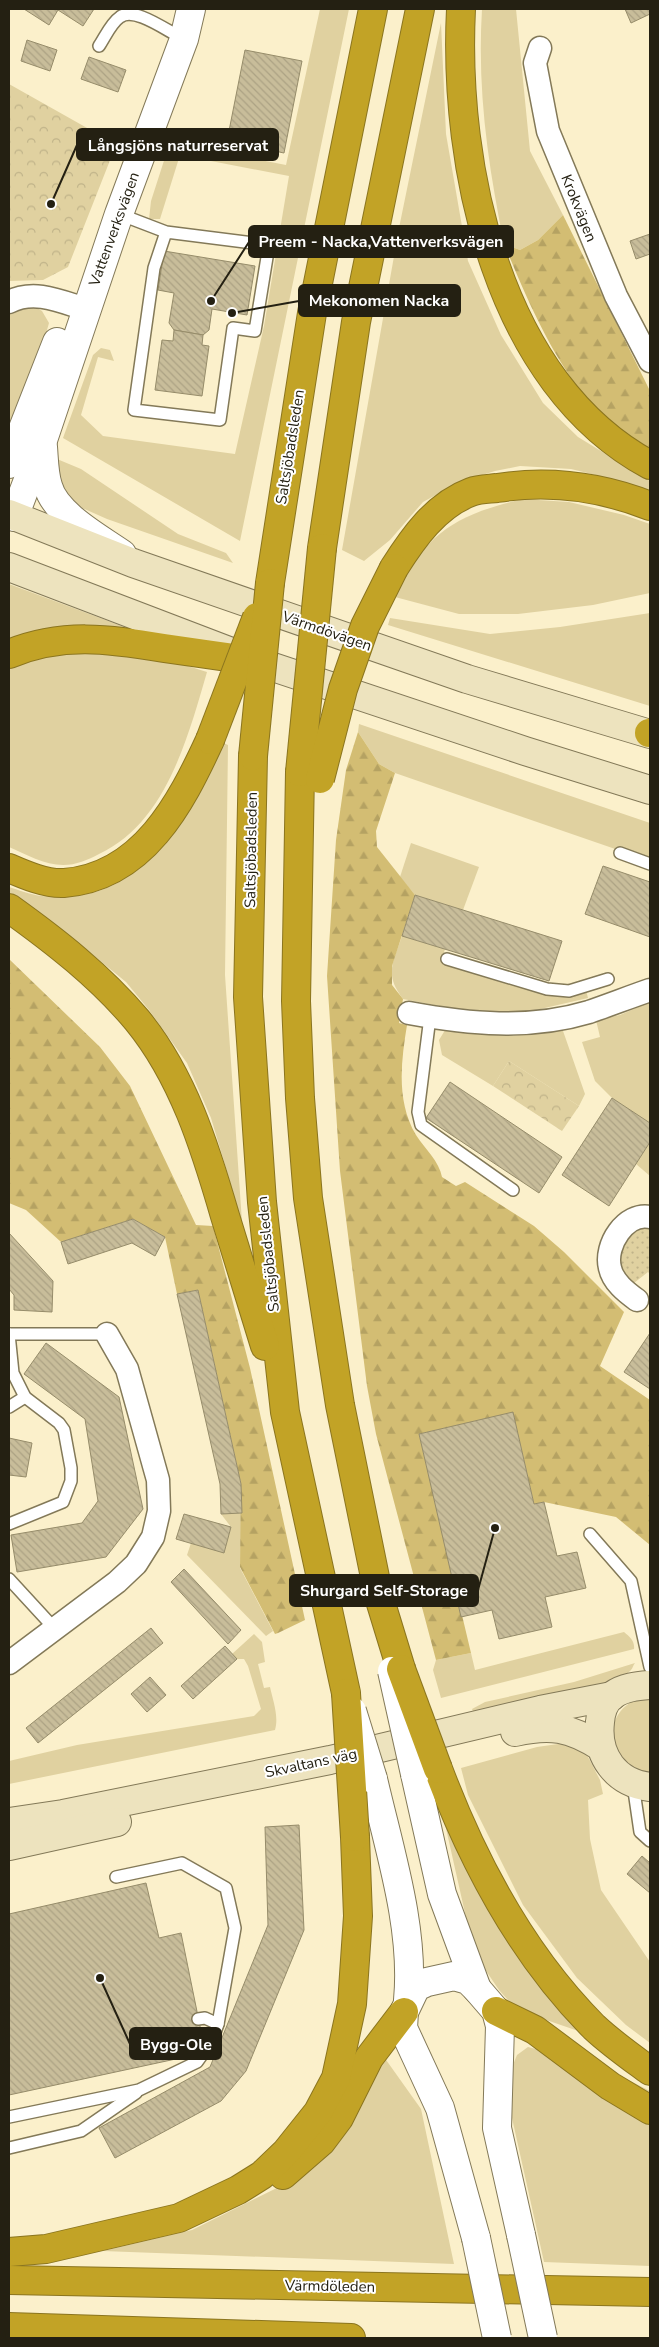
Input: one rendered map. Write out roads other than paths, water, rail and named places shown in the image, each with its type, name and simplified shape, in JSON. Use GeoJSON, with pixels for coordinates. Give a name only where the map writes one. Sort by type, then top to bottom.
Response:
{"type":"FeatureCollection","features":[{"type":"Feature","properties":{"kind":"highway","name":"Saltsjöbadsleden"},"geometry":{"type":"LineString","coordinates":[[178,2218],[238,2190],[262,2175],[286,2152],[318,2112],[336,2078],[352,2004],[358,1916],[346,1693],[285,1412],[262,1202],[249,1007],[253,756],[270,583],[277,527],[312,313],[373,9]]}},
{"type":"Feature","properties":{"kind":"highway"},"geometry":{"type":"LineString","coordinates":[[420,9],[356,322],[322,548],[310,776],[297,946],[300,1098],[308,1198],[340,1405],[379,1597],[397,1670],[426,1772],[450,1803],[478,1862],[510,1920],[551,1976],[594,2027],[650,2071]]}},
{"type":"Feature","properties":{"kind":"highway"},"geometry":{"type":"LineString","coordinates":[[461,9],[460,35],[466,131],[472,176],[484,232],[494,265],[512,308],[551,377],[592,423],[650,465]]}},
{"type":"Feature","properties":{"kind":"highway"},"geometry":{"type":"LineString","coordinates":[[310,776],[365,626],[394,568],[421,529],[441,510],[472,492],[525,484],[583,487],[650,506]]}},
{"type":"Feature","properties":{"kind":"highway"},"geometry":{"type":"LineString","coordinates":[[9,868],[32,877],[62,883],[90,878],[115,868],[138,851],[165,824],[190,785],[210,740],[270,583]]}},
{"type":"Feature","properties":{"kind":"highway"},"geometry":{"type":"LineString","coordinates":[[9,654],[31,645],[59,639],[90,638],[255,662]]}},
{"type":"Feature","properties":{"kind":"highway"},"geometry":{"type":"LineString","coordinates":[[9,908],[46,934],[97,977],[137,1021],[166,1062],[182,1093],[207,1155],[285,1412]]}},
{"type":"Feature","properties":{"kind":"highway"},"geometry":{"type":"LineString","coordinates":[[9,2252],[46,2249],[178,2218],[258,2190],[293,2169],[321,2142],[339,2118],[369,2058],[406,2006]]}},
{"type":"Feature","properties":{"kind":"highway"},"geometry":{"type":"LineString","coordinates":[[496,2011],[535,2030],[610,2086],[650,2110]]}},
{"type":"Feature","properties":{"kind":"highway","name":"Värmdöleden"},"geometry":{"type":"LineString","coordinates":[[9,2280],[650,2292]]}},
{"type":"Feature","properties":{"kind":"highway"},"geometry":{"type":"LineString","coordinates":[[9,2327],[351,2338]]}},
{"type":"Feature","properties":{"kind":"main road","name":"Värmdövägen"},"geometry":{"type":"LineString","coordinates":[[10,520],[467,679],[650,733]]}},
{"type":"Feature","properties":{"kind":"main road"},"geometry":{"type":"LineString","coordinates":[[9,567],[255,662],[650,790]]}},
{"type":"Feature","properties":{"kind":"main road"},"geometry":{"type":"LineString","coordinates":[[525,751],[650,806]]}},
{"type":"Feature","properties":{"kind":"main road","name":"Skvaltans väg"},"geometry":{"type":"LineString","coordinates":[[9,1822],[63,1814],[330,1760],[540,1710],[612,1696],[635,1687],[650,1685]]}},
{"type":"Feature","properties":{"kind":"main road"},"geometry":{"type":"LineString","coordinates":[[612,1696],[602,1708],[599,1728],[601,1747],[605,1759],[611,1767],[642,1786]]}},
{"type":"Feature","properties":{"kind":"main road","name":"Skvaltans väg"},"geometry":{"type":"LineString","coordinates":[[9,1846],[522,1730],[549,1727],[565,1729],[583,1736],[601,1747]]}},
{"type":"Feature","properties":{"kind":"street","name":"Vattenverksvägen"},"geometry":{"type":"LineString","coordinates":[[10,520],[23,443],[60,335],[85,309],[184,39],[192,9]]}},
{"type":"Feature","properties":{"kind":"street","name":"Krokvägen"},"geometry":{"type":"LineString","coordinates":[[540,48],[534,63],[548,132],[616,296],[650,361]]}},
{"type":"Feature","properties":{"kind":"street"},"geometry":{"type":"LineString","coordinates":[[9,302],[19,297],[30,295],[85,309]]}},
{"type":"Feature","properties":{"kind":"street","name":"Vattenverksvägen"},"geometry":{"type":"LineString","coordinates":[[9,464],[23,443]]}},
{"type":"Feature","properties":{"kind":"street"},"geometry":{"type":"LineString","coordinates":[[23,443],[48,486],[53,499],[66,513],[133,563]]}},
{"type":"Feature","properties":{"kind":"street"},"geometry":{"type":"LineString","coordinates":[[420,1015],[481,1024],[520,1023],[587,1012],[650,990]]}},
{"type":"Feature","properties":{"kind":"street"},"geometry":{"type":"LineString","coordinates":[[637,1300],[625,1291],[615,1279],[609,1268],[610,1259],[616,1238],[625,1224],[644,1216],[650,1217]]}},
{"type":"Feature","properties":{"kind":"street"},"geometry":{"type":"LineString","coordinates":[[9,1663],[117,1582],[136,1564],[153,1537],[159,1511],[158,1480],[127,1369],[107,1334]]}},
{"type":"Feature","properties":{"kind":"street"},"geometry":{"type":"LineString","coordinates":[[346,1693],[373,1779],[403,1911],[409,1985],[403,2028],[440,2108],[476,2238],[497,2338]]}},
{"type":"Feature","properties":{"kind":"street"},"geometry":{"type":"LineString","coordinates":[[426,1772],[442,1894],[477,1989]]}},
{"type":"Feature","properties":{"kind":"street"},"geometry":{"type":"LineString","coordinates":[[406,2006],[416,1987],[427,1982],[454,1976],[468,1980],[496,2011],[500,2026],[498,2128],[543,2338]]}},
{"type":"Feature","properties":{"kind":"lane"},"geometry":{"type":"LineString","coordinates":[[99,46],[120,17],[129,13],[138,14],[184,39]]}},
{"type":"Feature","properties":{"kind":"lane"},"geometry":{"type":"LineString","coordinates":[[119,214],[166,232],[269,245],[255,332],[233,328],[220,420],[134,410],[154,268],[166,232]]}},
{"type":"Feature","properties":{"kind":"lane"},"geometry":{"type":"LineString","coordinates":[[620,853],[650,864]]}},
{"type":"Feature","properties":{"kind":"lane"},"geometry":{"type":"LineString","coordinates":[[447,958],[547,989],[569,991],[608,979]]}},
{"type":"Feature","properties":{"kind":"lane"},"geometry":{"type":"LineString","coordinates":[[420,1015],[418,1112],[422,1125],[513,1190]]}},
{"type":"Feature","properties":{"kind":"lane"},"geometry":{"type":"LineString","coordinates":[[9,1524],[63,1502],[71,1481],[71,1468],[64,1430],[59,1422],[25,1397],[14,1373],[9,1334],[107,1334]]}},
{"type":"Feature","properties":{"kind":"lane"},"geometry":{"type":"LineString","coordinates":[[9,1407],[25,1397]]}},
{"type":"Feature","properties":{"kind":"lane"},"geometry":{"type":"LineString","coordinates":[[590,1534],[631,1581],[650,1667]]}},
{"type":"Feature","properties":{"kind":"lane"},"geometry":{"type":"LineString","coordinates":[[9,1578],[55,1629]]}},
{"type":"Feature","properties":{"kind":"lane"},"geometry":{"type":"LineString","coordinates":[[642,1786],[640,1832],[650,1841]]}},
{"type":"Feature","properties":{"kind":"lane"},"geometry":{"type":"LineString","coordinates":[[9,2148],[81,2131],[139,2090],[198,2062],[212,2041],[218,2024],[235,1928],[226,1888],[182,1863],[116,1877]]}},
{"type":"Feature","properties":{"kind":"lane"},"geometry":{"type":"LineString","coordinates":[[198,2019],[204,2018],[218,2024]]}},
{"type":"Feature","properties":{"kind":"lane"},"geometry":{"type":"LineString","coordinates":[[9,2117],[139,2090]]}},
{"type":"Feature","properties":{"kind":"place","name":"Långsjöns naturreservat"},"geometry":{"type":"Point","coordinates":[51,204]}},
{"type":"Feature","properties":{"kind":"place","name":"Preem - Nacka,Vattenverksvägen"},"geometry":{"type":"Point","coordinates":[211,301]}},
{"type":"Feature","properties":{"kind":"place","name":"Mekonomen Nacka"},"geometry":{"type":"Point","coordinates":[232,313]}},
{"type":"Feature","properties":{"kind":"place","name":"Shurgard Self-Storage"},"geometry":{"type":"Point","coordinates":[495,1528]}},
{"type":"Feature","properties":{"kind":"place","name":"Bygg-Ole"},"geometry":{"type":"Point","coordinates":[100,1978]}}]}
